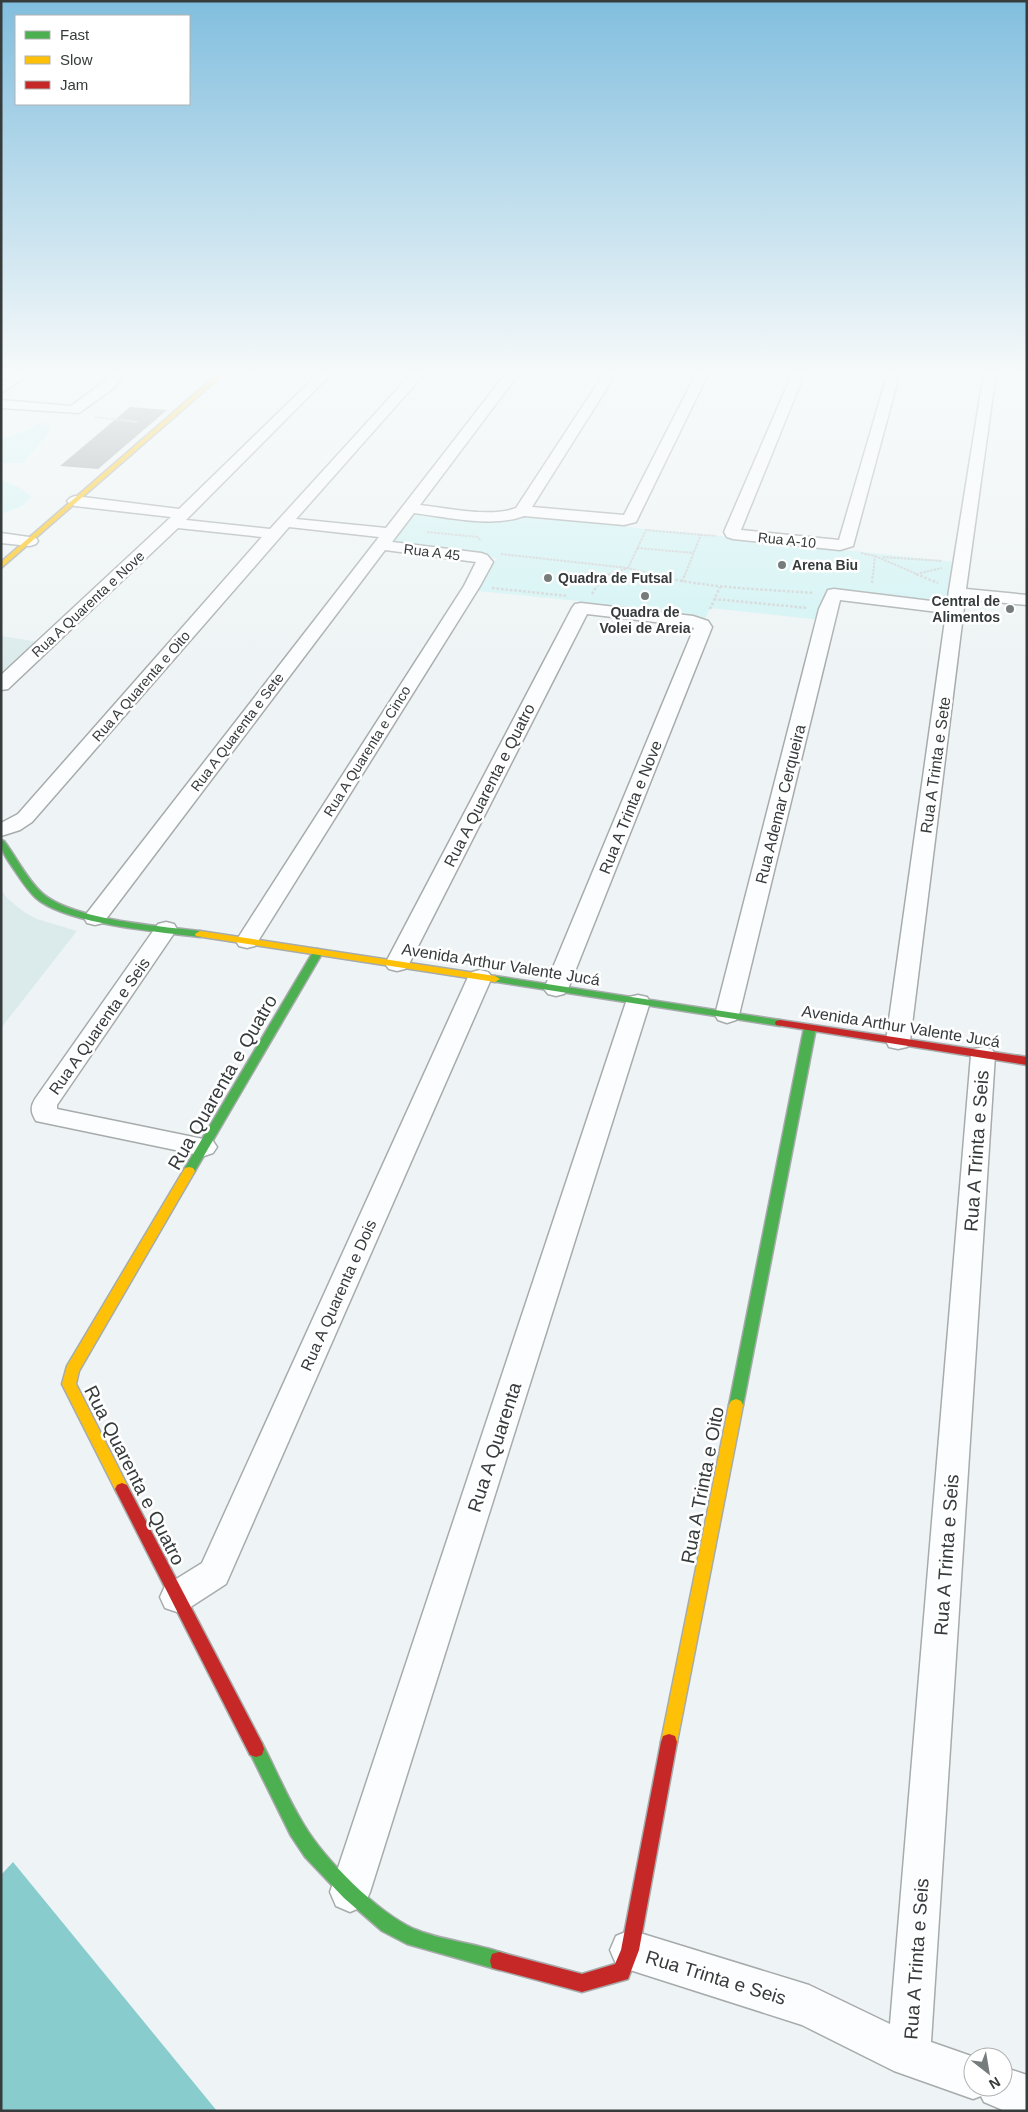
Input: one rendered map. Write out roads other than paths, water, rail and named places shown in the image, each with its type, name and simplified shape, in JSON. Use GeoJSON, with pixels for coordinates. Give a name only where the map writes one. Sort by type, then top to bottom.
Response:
{"type":"FeatureCollection","features":[{"type":"Feature","properties":{"kind":"street"},"geometry":{"type":"LineString","coordinates":[[1,566],[109,471]]}},
{"type":"Feature","properties":{"kind":"street","name":"Rua A Quarenta e Nove"},"geometry":{"type":"LineString","coordinates":[[1,685],[227,471]]}},
{"type":"Feature","properties":{"kind":"street","name":"Rua A Quarenta e Oito"},"geometry":{"type":"LineString","coordinates":[[1,830],[13,826],[25,818],[331,471]]}},
{"type":"Feature","properties":{"kind":"street","name":"Rua A Quarenta e Sete"},"geometry":{"type":"LineString","coordinates":[[95,918],[437,471]]}},
{"type":"Feature","properties":{"kind":"street"},"geometry":{"type":"LineString","coordinates":[[515,514],[544,471]]}},
{"type":"Feature","properties":{"kind":"street"},"geometry":{"type":"LineString","coordinates":[[408,508],[515,514],[630,525],[630,519],[654,471]]}},
{"type":"Feature","properties":{"kind":"street","name":"Rua A-10"},"geometry":{"type":"LineString","coordinates":[[758,471],[732,532],[727,535],[840,546],[848,544],[868,471]]}},
{"type":"Feature","properties":{"kind":"street","name":"Rua A Trinta e Sete"},"geometry":{"type":"LineString","coordinates":[[898,1041],[976,471]]}},
{"type":"Feature","properties":{"kind":"street","name":"Rua A 45"},"geometry":{"type":"LineString","coordinates":[[75,501],[179,518],[387,536],[476,557],[487,552]]}},
{"type":"Feature","properties":{"kind":"street"},"geometry":{"type":"LineString","coordinates":[[1,538],[30,541]]}},
{"type":"Feature","properties":{"kind":"street","name":"Rua A Quarenta e Cinco"},"geometry":{"type":"LineString","coordinates":[[247,941],[472,586],[485,562],[487,552]]}},
{"type":"Feature","properties":{"kind":"street"},"geometry":{"type":"LineString","coordinates":[[957,601],[1027,600]]}},
{"type":"Feature","properties":{"kind":"street","name":"Rua Ademar Cerqueira"},"geometry":{"type":"LineString","coordinates":[[727,1015],[832,602],[957,601]]}},
{"type":"Feature","properties":{"kind":"street","name":"Rua A Quarenta e Quatro"},"geometry":{"type":"LineString","coordinates":[[397,964],[581,608],[587,603],[692,621],[702,625]]}},
{"type":"Feature","properties":{"kind":"street","name":"Rua A Trinta e Nove"},"geometry":{"type":"LineString","coordinates":[[556,989],[703,627],[702,625]]}},
{"type":"Feature","properties":{"kind":"street","name":"Avenida Arthur Valente Jucá"},"geometry":{"type":"LineString","coordinates":[[1,843],[41,897],[62,908],[95,918],[1027,1061]]}},
{"type":"Feature","properties":{"kind":"street","name":"Rua A Quarenta e Seis"},"geometry":{"type":"LineString","coordinates":[[166,929],[44,1105],[45,1115],[204,1148]]}},
{"type":"Feature","properties":{"kind":"street","name":"Rua Quarenta e Quatro"},"geometry":{"type":"LineString","coordinates":[[318,952],[72,1370],[69,1384],[297,1830],[311,1850],[350,1892],[388,1925],[413,1938]]}},
{"type":"Feature","properties":{"kind":"street","name":"Rua A Quarenta e Dois"},"geometry":{"type":"LineString","coordinates":[[177,1597],[214,1574],[480,977]]}},
{"type":"Feature","properties":{"kind":"street","name":"Rua A Quarenta"},"geometry":{"type":"LineString","coordinates":[[350,1892],[638,1002]]}},
{"type":"Feature","properties":{"kind":"street","name":"Rua A Trinta e Oito"},"geometry":{"type":"LineString","coordinates":[[630,1950],[643,1875],[810,1028]]}},
{"type":"Feature","properties":{"kind":"street","name":"Rua A Trinta e Seis"},"geometry":{"type":"LineString","coordinates":[[909,2056],[984,1055]]}},
{"type":"Feature","properties":{"kind":"street","name":"Rua Trinta e Seis"},"geometry":{"type":"LineString","coordinates":[[413,1938],[582,1983],[620,1972],[630,1950],[809,2006],[909,2056],[963,2075]]}},
{"type":"Feature","properties":{"kind":"street"},"geometry":{"type":"LineString","coordinates":[[1013,2092],[1027,2097]]}},
{"type":"Feature","properties":{"kind":"water"},"geometry":{"type":"Polygon","coordinates":[[[13,1862],[217,2111],[1,2111],[1,1875],[13,1862]]]}},
{"type":"Feature","properties":{"kind":"place","name":"Arena Biu"},"geometry":{"type":"Point","coordinates":[782,565]}},
{"type":"Feature","properties":{"kind":"place","name":"Quadra de Futsal"},"geometry":{"type":"Point","coordinates":[548,578]}},
{"type":"Feature","properties":{"kind":"place","name":"Quadra de Volei de Areia"},"geometry":{"type":"Point","coordinates":[645,596]}},
{"type":"Feature","properties":{"kind":"place","name":"Central de Alimentos"},"geometry":{"type":"Point","coordinates":[1010,609]}}]}
